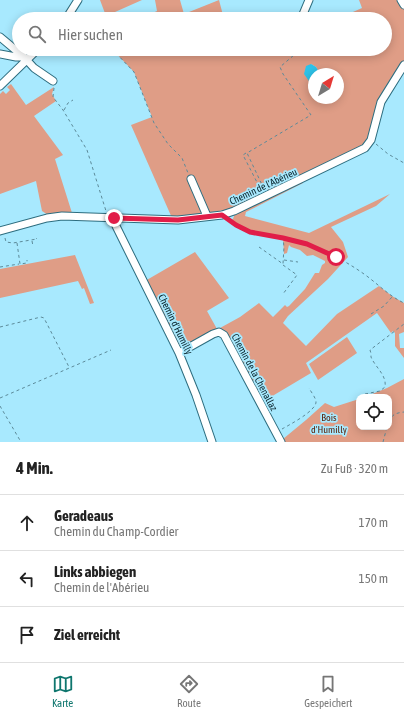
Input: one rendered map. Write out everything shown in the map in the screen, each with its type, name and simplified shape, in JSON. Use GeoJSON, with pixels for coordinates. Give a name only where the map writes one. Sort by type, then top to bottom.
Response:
{"type":"FeatureCollection","features":[{"type":"Feature","properties":{"kind":"street"},"geometry":{"type":"LineString","coordinates":[[70,12],[78,0]]}},
{"type":"Feature","properties":{"kind":"street"},"geometry":{"type":"LineString","coordinates":[[304,12],[309,0]]}},
{"type":"Feature","properties":{"kind":"street"},"geometry":{"type":"LineString","coordinates":[[401,0],[404,5]]}},
{"type":"Feature","properties":{"kind":"street"},"geometry":{"type":"LineString","coordinates":[[0,37],[12,47]]}},
{"type":"Feature","properties":{"kind":"street"},"geometry":{"type":"LineString","coordinates":[[1,56],[25,58]]}},
{"type":"Feature","properties":{"kind":"street"},"geometry":{"type":"LineString","coordinates":[[23,56],[34,68],[53,81]]}},
{"type":"Feature","properties":{"kind":"street"},"geometry":{"type":"LineString","coordinates":[[0,86],[28,56]]}},
{"type":"Feature","properties":{"kind":"street"},"geometry":{"type":"LineString","coordinates":[[371,140],[381,102],[404,65]]}},
{"type":"Feature","properties":{"kind":"street","name":"Chemin de l'Abérieu"},"geometry":{"type":"LineString","coordinates":[[0,231],[47,218],[62,216],[111,216],[178,220],[222,215],[234,211],[263,192],[362,150],[371,140]]}},
{"type":"Feature","properties":{"kind":"street"},"geometry":{"type":"LineString","coordinates":[[191,179],[207,216]]}},
{"type":"Feature","properties":{"kind":"street","name":"Chemin d'Humilly"},"geometry":{"type":"LineString","coordinates":[[111,216],[180,353],[212,442]]}},
{"type":"Feature","properties":{"kind":"street","name":"Chemin de la Chenallaz"},"geometry":{"type":"LineString","coordinates":[[180,353],[213,334],[219,332],[224,335],[282,442]]}},
{"type":"Feature","properties":{"kind":"path"},"geometry":{"type":"LineString","coordinates":[[73,8],[77,12]]}},
{"type":"Feature","properties":{"kind":"path"},"geometry":{"type":"LineString","coordinates":[[119,56],[134,72],[154,123],[168,144],[182,158],[191,179]]}},
{"type":"Feature","properties":{"kind":"path"},"geometry":{"type":"LineString","coordinates":[[263,192],[243,155],[311,115],[283,74],[280,67],[293,56]]}},
{"type":"Feature","properties":{"kind":"path"},"geometry":{"type":"LineString","coordinates":[[53,81],[53,97],[63,110],[87,150],[111,216]]}},
{"type":"Feature","properties":{"kind":"path"},"geometry":{"type":"LineString","coordinates":[[63,110],[73,100]]}},
{"type":"Feature","properties":{"kind":"path"},"geometry":{"type":"LineString","coordinates":[[371,140],[388,154],[404,163]]}},
{"type":"Feature","properties":{"kind":"path"},"geometry":{"type":"LineString","coordinates":[[247,153],[263,192]]}},
{"type":"Feature","properties":{"kind":"path"},"geometry":{"type":"LineString","coordinates":[[256,189],[263,192]]}},
{"type":"Feature","properties":{"kind":"path"},"geometry":{"type":"LineString","coordinates":[[222,215],[244,229],[307,244],[330,253],[365,275],[392,296],[404,303]]}},
{"type":"Feature","properties":{"kind":"path"},"geometry":{"type":"LineString","coordinates":[[5,238],[6,242],[16,243],[37,239],[36,238]]}},
{"type":"Feature","properties":{"kind":"path"},"geometry":{"type":"LineString","coordinates":[[283,238],[283,264]]}},
{"type":"Feature","properties":{"kind":"path"},"geometry":{"type":"LineString","coordinates":[[32,240],[33,246]]}},
{"type":"Feature","properties":{"kind":"path"},"geometry":{"type":"LineString","coordinates":[[16,243],[20,264]]}},
{"type":"Feature","properties":{"kind":"path"},"geometry":{"type":"LineString","coordinates":[[259,247],[298,275],[283,294]]}},
{"type":"Feature","properties":{"kind":"path"},"geometry":{"type":"LineString","coordinates":[[0,267],[27,263],[27,260]]}},
{"type":"Feature","properties":{"kind":"path"},"geometry":{"type":"LineString","coordinates":[[283,260],[298,262]]}},
{"type":"Feature","properties":{"kind":"path"},"geometry":{"type":"LineString","coordinates":[[372,314],[384,306],[392,296]]}},
{"type":"Feature","properties":{"kind":"path"},"geometry":{"type":"LineString","coordinates":[[0,327],[41,317],[44,318],[70,367]]}},
{"type":"Feature","properties":{"kind":"path"},"geometry":{"type":"LineString","coordinates":[[365,394],[380,391],[386,387],[384,378],[371,357],[370,350],[404,324]]}},
{"type":"Feature","properties":{"kind":"path"},"geometry":{"type":"LineString","coordinates":[[0,398],[111,350]]}},
{"type":"Feature","properties":{"kind":"path"},"geometry":{"type":"LineString","coordinates":[[276,432],[314,407],[316,399],[309,388]]}},
{"type":"Feature","properties":{"kind":"path"},"geometry":{"type":"LineString","coordinates":[[0,406],[22,442]]}},
{"type":"Feature","properties":{"kind":"path"},"geometry":{"type":"LineString","coordinates":[[392,416],[404,412]]}},
{"type":"Feature","properties":{"kind":"path"},"geometry":{"type":"LineString","coordinates":[[383,442],[386,430]]}},
{"type":"Feature","properties":{"kind":"green space"},"geometry":{"type":"Polygon","coordinates":[[[100,0],[142,0],[115,12],[104,12],[100,0]]]}},
{"type":"Feature","properties":{"kind":"green space"},"geometry":{"type":"Polygon","coordinates":[[[155,0],[180,0],[183,12],[155,12],[157,11],[155,0]]]}},
{"type":"Feature","properties":{"kind":"green space"},"geometry":{"type":"Polygon","coordinates":[[[219,0],[222,12],[189,12],[219,0]]]}},
{"type":"Feature","properties":{"kind":"green space"},"geometry":{"type":"Polygon","coordinates":[[[359,0],[399,0],[404,9],[404,62],[389,84],[367,143],[269,191],[268,189],[265,190],[264,188],[258,190],[258,196],[231,209],[172,218],[131,125],[152,117],[134,72],[119,56],[392,56],[392,12],[353,12],[362,8],[359,0]]]}},
{"type":"Feature","properties":{"kind":"green space"},"geometry":{"type":"Polygon","coordinates":[[[11,84],[26,105],[54,87],[52,94],[56,101],[34,116],[63,155],[55,159],[72,213],[48,215],[42,211],[36,181],[0,194],[0,94],[3,91],[6,94],[10,90],[7,87],[11,84]]]}},
{"type":"Feature","properties":{"kind":"green space"},"geometry":{"type":"Polygon","coordinates":[[[298,182],[303,183],[246,212],[245,216],[309,233],[390,194],[376,206],[331,227],[343,242],[348,257],[328,279],[288,316],[283,323],[306,346],[337,314],[379,286],[404,303],[404,332],[399,334],[400,348],[404,348],[404,358],[395,346],[395,333],[393,331],[391,333],[377,313],[306,363],[311,373],[264,401],[258,390],[257,391],[227,334],[220,328],[240,317],[259,303],[273,317],[285,305],[287,307],[289,306],[305,289],[315,273],[319,273],[325,261],[313,255],[307,256],[300,250],[289,245],[287,253],[284,254],[283,238],[248,231],[230,220],[233,219],[235,213],[298,182]]]}},
{"type":"Feature","properties":{"kind":"green space"},"geometry":{"type":"Polygon","coordinates":[[[195,252],[229,298],[207,311],[217,329],[179,349],[145,281],[195,252]]]}},
{"type":"Feature","properties":{"kind":"green space"},"geometry":{"type":"Polygon","coordinates":[[[75,255],[94,303],[90,304],[84,288],[82,289],[78,281],[0,298],[0,269],[75,255]]]}},
{"type":"Feature","properties":{"kind":"green space"},"geometry":{"type":"Polygon","coordinates":[[[347,337],[357,353],[318,380],[309,364],[347,337]]]}},
{"type":"Feature","properties":{"kind":"green space","name":"Bois d'Humilly"},"geometry":{"type":"Polygon","coordinates":[[[404,379],[404,442],[284,442],[283,439],[325,403],[334,407],[356,400],[356,430],[392,430],[392,394],[372,394],[404,379]]]}},
{"type":"Feature","properties":{"kind":"water"},"geometry":{"type":"Polygon","coordinates":[[[311,64],[317,68],[308,68],[308,80],[304,74],[306,66],[311,64]]]}},
{"type":"Feature","properties":{"kind":"route"},"geometry":{"type":"LineString","coordinates":[[114,218],[178,220],[222,215],[236,225],[250,232],[291,239],[330,253],[336,257]]}}]}
